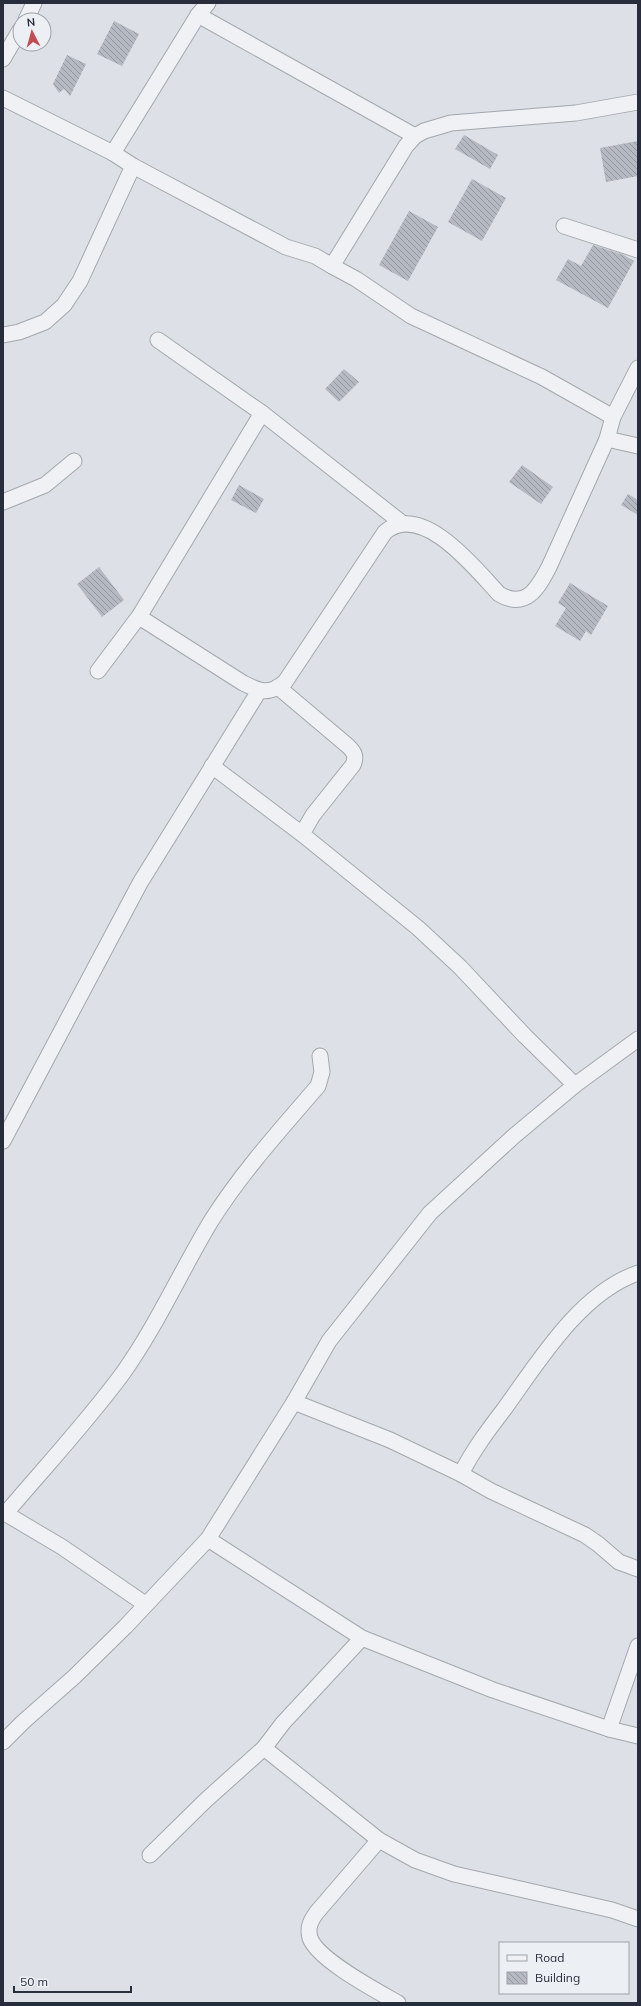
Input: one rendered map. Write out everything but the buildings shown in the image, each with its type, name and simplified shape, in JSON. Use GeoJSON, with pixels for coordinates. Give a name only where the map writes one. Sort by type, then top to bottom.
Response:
{"type":"FeatureCollection","features":[{"type":"Feature","properties":{"kind":"street"},"geometry":{"type":"LineString","coordinates":[[112,153],[198,15],[208,3]]}},
{"type":"Feature","properties":{"kind":"street"},"geometry":{"type":"LineString","coordinates":[[198,15],[415,136]]}},
{"type":"Feature","properties":{"kind":"street"},"geometry":{"type":"LineString","coordinates":[[3,59],[12,44]]}},
{"type":"Feature","properties":{"kind":"street"},"geometry":{"type":"LineString","coordinates":[[3,98],[112,153],[133,166],[286,247],[315,256],[356,279],[411,316],[542,377],[613,417]]}},
{"type":"Feature","properties":{"kind":"street"},"geometry":{"type":"LineString","coordinates":[[332,266],[399,156],[415,136],[429,129],[451,123],[576,113],[638,102]]}},
{"type":"Feature","properties":{"kind":"street"},"geometry":{"type":"LineString","coordinates":[[3,335],[19,332],[45,322],[64,305],[80,281],[133,166]]}},
{"type":"Feature","properties":{"kind":"street"},"geometry":{"type":"LineString","coordinates":[[564,226],[638,250]]}},
{"type":"Feature","properties":{"kind":"street"},"geometry":{"type":"LineString","coordinates":[[158,340],[262,414],[402,523]]}},
{"type":"Feature","properties":{"kind":"street"},"geometry":{"type":"LineString","coordinates":[[140,615],[150,624],[243,683],[259,690],[274,690],[285,682],[385,532],[393,525],[413,523],[426,527],[456,548],[499,594],[507,598],[525,597],[533,593],[539,586],[607,439],[613,417],[638,368]]}},
{"type":"Feature","properties":{"kind":"street"},"geometry":{"type":"LineString","coordinates":[[98,671],[140,615],[262,414]]}},
{"type":"Feature","properties":{"kind":"street"},"geometry":{"type":"LineString","coordinates":[[607,439],[638,446]]}},
{"type":"Feature","properties":{"kind":"street"},"geometry":{"type":"LineString","coordinates":[[3,502],[45,485],[74,461]]}},
{"type":"Feature","properties":{"kind":"street"},"geometry":{"type":"LineString","coordinates":[[278,687],[348,746],[354,753],[355,760],[353,765],[314,815],[302,834]]}},
{"type":"Feature","properties":{"kind":"street"},"geometry":{"type":"LineString","coordinates":[[3,1141],[140,883],[259,690]]}},
{"type":"Feature","properties":{"kind":"street"},"geometry":{"type":"LineString","coordinates":[[212,766],[302,834],[418,928],[454,962],[525,1036],[575,1084]]}},
{"type":"Feature","properties":{"kind":"street"},"geometry":{"type":"LineString","coordinates":[[3,1742],[23,1722],[74,1677],[125,1627],[145,1604],[208,1539],[294,1402],[329,1341],[430,1213],[514,1136],[575,1084],[638,1039]]}},
{"type":"Feature","properties":{"kind":"street"},"geometry":{"type":"LineString","coordinates":[[145,1604],[62,1547],[4,1512],[99,1404],[123,1372],[171,1293],[211,1222],[229,1195],[318,1086],[322,1072],[320,1056]]}},
{"type":"Feature","properties":{"kind":"street"},"geometry":{"type":"LineString","coordinates":[[461,1474],[481,1439],[520,1385],[568,1325],[598,1296],[627,1277],[638,1273]]}},
{"type":"Feature","properties":{"kind":"street"},"geometry":{"type":"LineString","coordinates":[[294,1402],[376,1434],[461,1474],[491,1491],[585,1535],[619,1562],[638,1569]]}},
{"type":"Feature","properties":{"kind":"street"},"geometry":{"type":"LineString","coordinates":[[208,1539],[362,1638],[493,1690],[609,1729],[638,1736]]}},
{"type":"Feature","properties":{"kind":"street"},"geometry":{"type":"LineString","coordinates":[[150,1855],[206,1800],[264,1748],[283,1723],[362,1638]]}},
{"type":"Feature","properties":{"kind":"street"},"geometry":{"type":"LineString","coordinates":[[609,1729],[638,1646]]}},
{"type":"Feature","properties":{"kind":"street"},"geometry":{"type":"LineString","coordinates":[[264,1748],[379,1840],[414,1860],[454,1874],[612,1910],[638,1919]]}},
{"type":"Feature","properties":{"kind":"street"},"geometry":{"type":"LineString","coordinates":[[379,1840],[314,1917],[309,1924],[309,1931],[314,1945],[323,1955],[336,1965],[398,2003]]}}]}
